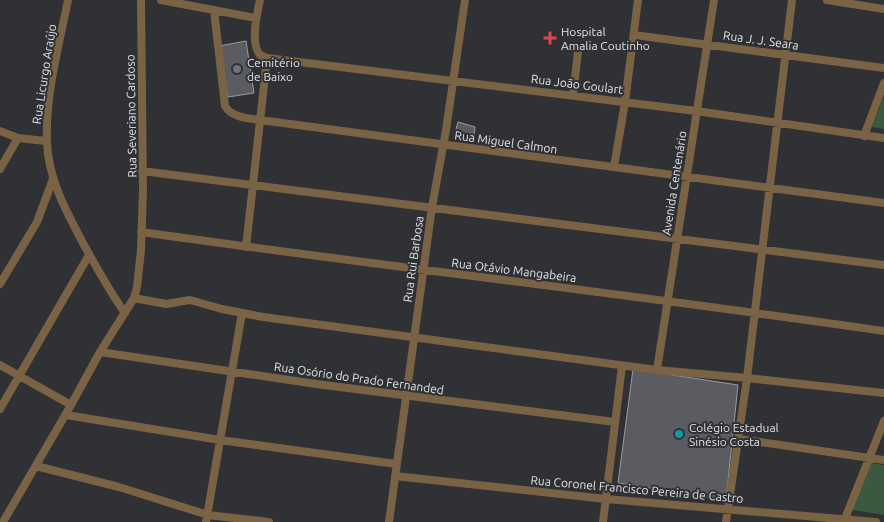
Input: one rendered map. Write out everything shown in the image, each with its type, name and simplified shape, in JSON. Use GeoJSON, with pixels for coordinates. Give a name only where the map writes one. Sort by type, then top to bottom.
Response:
{"type":"FeatureCollection","features":[{"type":"Feature","properties":{"kind":"street","name":"Rua Licurgo Araújo"},"geometry":{"type":"LineString","coordinates":[[68,0],[50,91],[46,141],[52,179],[89,255],[125,313]]}},
{"type":"Feature","properties":{"kind":"street","name":"Rua Severiano Cardoso"},"geometry":{"type":"LineString","coordinates":[[134,298],[140,266],[141,232],[140,0]]}},
{"type":"Feature","properties":{"kind":"street"},"geometry":{"type":"LineString","coordinates":[[161,0],[256,18]]}},
{"type":"Feature","properties":{"kind":"street"},"geometry":{"type":"LineString","coordinates":[[246,248],[267,58],[257,52],[256,18],[260,0]]}},
{"type":"Feature","properties":{"kind":"street","name":"Rua Rui Barbosa"},"geometry":{"type":"LineString","coordinates":[[389,522],[432,207],[465,0]]}},
{"type":"Feature","properties":{"kind":"street"},"geometry":{"type":"LineString","coordinates":[[614,168],[625,102],[638,0]]}},
{"type":"Feature","properties":{"kind":"street","name":"Avenida Centenário"},"geometry":{"type":"LineString","coordinates":[[657,370],[666,301],[714,0]]}},
{"type":"Feature","properties":{"kind":"street"},"geometry":{"type":"LineString","coordinates":[[726,522],[748,378],[792,0]]}},
{"type":"Feature","properties":{"kind":"street"},"geometry":{"type":"LineString","coordinates":[[827,0],[884,9]]}},
{"type":"Feature","properties":{"kind":"street","name":"Rua Miguel Calmon"},"geometry":{"type":"LineString","coordinates":[[214,10],[225,106],[233,114],[260,120],[884,203]]}},
{"type":"Feature","properties":{"kind":"street","name":"Rua J. J. Seara"},"geometry":{"type":"LineString","coordinates":[[634,35],[884,68]]}},
{"type":"Feature","properties":{"kind":"street"},"geometry":{"type":"LineString","coordinates":[[573,95],[578,52]]}},
{"type":"Feature","properties":{"kind":"street","name":"Rua João Goulart"},"geometry":{"type":"LineString","coordinates":[[267,58],[573,95],[884,138]]}},
{"type":"Feature","properties":{"kind":"street"},"geometry":{"type":"LineString","coordinates":[[864,136],[884,83]]}},
{"type":"Feature","properties":{"kind":"street"},"geometry":{"type":"LineString","coordinates":[[0,131],[18,138],[46,141]]}},
{"type":"Feature","properties":{"kind":"street"},"geometry":{"type":"LineString","coordinates":[[0,169],[18,138]]}},
{"type":"Feature","properties":{"kind":"street"},"geometry":{"type":"LineString","coordinates":[[142,171],[884,265]]}},
{"type":"Feature","properties":{"kind":"street"},"geometry":{"type":"LineString","coordinates":[[0,284],[37,222],[52,179]]}},
{"type":"Feature","properties":{"kind":"street","name":"Rua Otávio Mangabeira"},"geometry":{"type":"LineString","coordinates":[[141,232],[246,248],[756,312],[884,331]]}},
{"type":"Feature","properties":{"kind":"street"},"geometry":{"type":"LineString","coordinates":[[0,409],[89,255]]}},
{"type":"Feature","properties":{"kind":"street"},"geometry":{"type":"LineString","coordinates":[[3,522],[66,415],[100,352],[134,298],[166,304],[184,300],[197,301],[242,313],[622,366],[884,393]]}},
{"type":"Feature","properties":{"kind":"street"},"geometry":{"type":"LineString","coordinates":[[207,518],[242,313]]}},
{"type":"Feature","properties":{"kind":"street","name":"Rua Osório do Prado Fernanded"},"geometry":{"type":"LineString","coordinates":[[100,352],[406,396],[615,422]]}},
{"type":"Feature","properties":{"kind":"street"},"geometry":{"type":"LineString","coordinates":[[0,365],[71,406]]}},
{"type":"Feature","properties":{"kind":"street"},"geometry":{"type":"LineString","coordinates":[[603,522],[622,366]]}},
{"type":"Feature","properties":{"kind":"street"},"geometry":{"type":"LineString","coordinates":[[66,415],[220,440],[396,464]]}},
{"type":"Feature","properties":{"kind":"street"},"geometry":{"type":"LineString","coordinates":[[844,520],[884,421]]}},
{"type":"Feature","properties":{"kind":"street"},"geometry":{"type":"LineString","coordinates":[[739,439],[884,460]]}},
{"type":"Feature","properties":{"kind":"street"},"geometry":{"type":"LineString","coordinates":[[36,466],[119,488],[207,518],[269,522]]}},
{"type":"Feature","properties":{"kind":"street","name":"Rua Coronel Francisco Pereira de Castro"},"geometry":{"type":"LineString","coordinates":[[395,476],[606,499],[876,522]]}},
{"type":"Feature","properties":{"kind":"green space"},"geometry":{"type":"Polygon","coordinates":[[[884,96],[884,129],[872,127],[884,96]]]}},
{"type":"Feature","properties":{"kind":"green space"},"geometry":{"type":"Polygon","coordinates":[[[871,463],[884,465],[884,515],[852,510],[871,463]]]}},
{"type":"Feature","properties":{"kind":"building","name":"Cemitério de Baixo"},"geometry":{"type":"Polygon","coordinates":[[[246,41],[254,93],[228,97],[219,46],[246,41]]]}},
{"type":"Feature","properties":{"kind":"building"},"geometry":{"type":"Polygon","coordinates":[[[458,122],[475,127],[473,142],[454,137],[458,122]]]}},
{"type":"Feature","properties":{"kind":"building","name":"Colégio Estadual Sinésio Costa"},"geometry":{"type":"Polygon","coordinates":[[[633,369],[738,385],[726,500],[618,483],[633,369]]]}},
{"type":"Feature","properties":{"kind":"place","name":"Hospital Amalia Coutinho"},"geometry":{"type":"Point","coordinates":[550,38]}},
{"type":"Feature","properties":{"kind":"place","name":"Cemitério de Baixo"},"geometry":{"type":"Point","coordinates":[237,69]}},
{"type":"Feature","properties":{"kind":"place","name":"Colégio Estadual Sinésio Costa"},"geometry":{"type":"Point","coordinates":[679,434]}}]}
